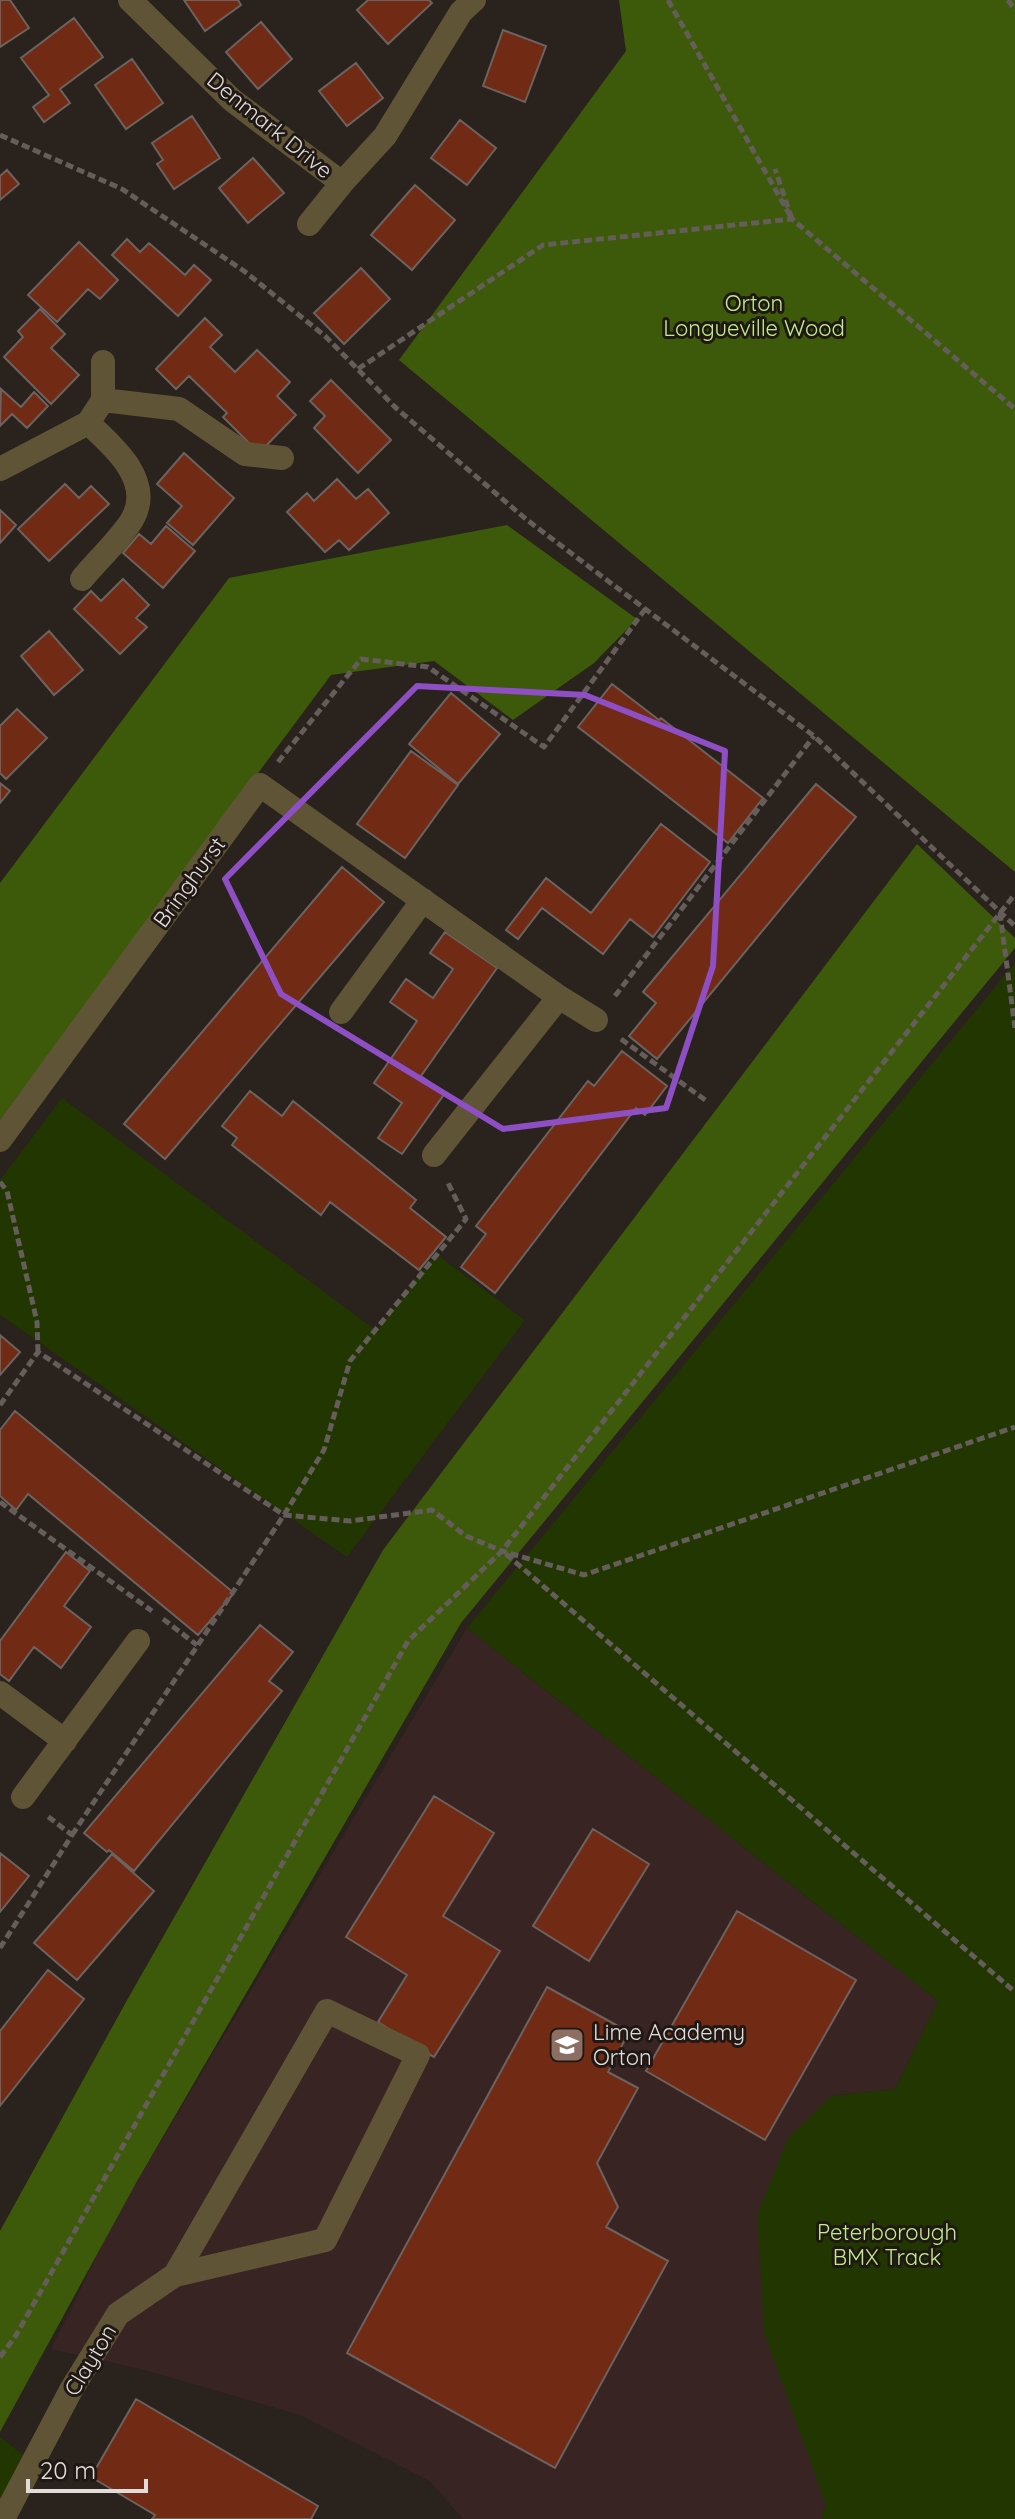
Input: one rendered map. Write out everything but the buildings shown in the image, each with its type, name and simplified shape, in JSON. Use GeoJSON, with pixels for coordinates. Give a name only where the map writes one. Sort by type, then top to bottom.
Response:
{"type":"FeatureCollection","features":[{"type":"Feature","properties":{"kind":"street","name":"Denmark Drive"},"geometry":{"type":"LineString","coordinates":[[130,0],[232,100],[342,183]]}},
{"type":"Feature","properties":{"kind":"street"},"geometry":{"type":"LineString","coordinates":[[309,224],[385,136],[461,12],[474,0]]}},
{"type":"Feature","properties":{"kind":"street"},"geometry":{"type":"LineString","coordinates":[[0,469],[88,423],[103,400],[103,362]]}},
{"type":"Feature","properties":{"kind":"street"},"geometry":{"type":"LineString","coordinates":[[103,400],[179,409],[245,454],[282,458]]}},
{"type":"Feature","properties":{"kind":"street"},"geometry":{"type":"LineString","coordinates":[[82,579],[135,516],[138,486],[121,453],[88,423]]}},
{"type":"Feature","properties":{"kind":"street"},"geometry":{"type":"LineString","coordinates":[[260,785],[596,1020]]}},
{"type":"Feature","properties":{"kind":"street","name":"Bringhurst"},"geometry":{"type":"LineString","coordinates":[[0,1140],[260,785]]}},
{"type":"Feature","properties":{"kind":"street"},"geometry":{"type":"LineString","coordinates":[[341,1012],[423,900]]}},
{"type":"Feature","properties":{"kind":"street"},"geometry":{"type":"LineString","coordinates":[[434,1155],[559,997]]}},
{"type":"Feature","properties":{"kind":"street"},"geometry":{"type":"LineString","coordinates":[[23,1797],[138,1641]]}},
{"type":"Feature","properties":{"kind":"street"},"geometry":{"type":"LineString","coordinates":[[0,1693],[65,1741]]}},
{"type":"Feature","properties":{"kind":"street","name":"Clayton"},"geometry":{"type":"LineString","coordinates":[[3,2519],[71,2390],[118,2314],[175,2275],[325,2240],[418,2055],[327,2011],[175,2275]]}},
{"type":"Feature","properties":{"kind":"path"},"geometry":{"type":"LineString","coordinates":[[668,0],[792,219],[1015,409]]}},
{"type":"Feature","properties":{"kind":"path"},"geometry":{"type":"LineString","coordinates":[[1008,0],[1015,10]]}},
{"type":"Feature","properties":{"kind":"path"},"geometry":{"type":"LineString","coordinates":[[0,135],[122,189],[244,271],[325,336],[396,408],[527,520],[814,736],[1015,926]]}},
{"type":"Feature","properties":{"kind":"path"},"geometry":{"type":"LineString","coordinates":[[775,169],[792,219]]}},
{"type":"Feature","properties":{"kind":"path"},"geometry":{"type":"LineString","coordinates":[[358,369],[543,245],[792,219]]}},
{"type":"Feature","properties":{"kind":"path"},"geometry":{"type":"LineString","coordinates":[[260,785],[361,659],[428,667],[544,747],[646,608]]}},
{"type":"Feature","properties":{"kind":"path"},"geometry":{"type":"LineString","coordinates":[[708,1102],[596,1020],[814,736]]}},
{"type":"Feature","properties":{"kind":"path"},"geometry":{"type":"LineString","coordinates":[[0,2357],[15,2337],[408,1641],[502,1551],[1015,894]]}},
{"type":"Feature","properties":{"kind":"path"},"geometry":{"type":"LineString","coordinates":[[1000,912],[1015,1028]]}},
{"type":"Feature","properties":{"kind":"path"},"geometry":{"type":"LineString","coordinates":[[0,1948],[324,1450],[350,1361],[466,1219],[434,1155]]}},
{"type":"Feature","properties":{"kind":"path"},"geometry":{"type":"LineString","coordinates":[[0,1182],[7,1191],[37,1322],[38,1352],[0,1405]]}},
{"type":"Feature","properties":{"kind":"path"},"geometry":{"type":"LineString","coordinates":[[38,1352],[284,1515],[350,1521],[432,1510],[466,1536],[502,1551],[584,1575],[1015,1427]]}},
{"type":"Feature","properties":{"kind":"path"},"geometry":{"type":"LineString","coordinates":[[0,1502],[197,1645]]}},
{"type":"Feature","properties":{"kind":"path"},"geometry":{"type":"LineString","coordinates":[[502,1551],[1015,1992]]}},
{"type":"Feature","properties":{"kind":"path"},"geometry":{"type":"LineString","coordinates":[[23,1797],[72,1835]]}},
{"type":"Feature","properties":{"kind":"highlighted area"},"geometry":{"type":"Polygon","coordinates":[[[417,686],[585,695],[725,751],[713,966],[666,1108],[503,1129],[281,994],[225,879],[417,686]]]}},
{"type":"Feature","properties":{"kind":"shaded area","name":"Lime Academy Orton"},"geometry":{"type":"Polygon","coordinates":[[[467,1628],[938,2001],[895,2089],[831,2096],[826,2505],[821,2519],[463,2519],[430,2481],[300,2415],[141,2369],[51,2349],[117,2215],[467,1628]]]}},
{"type":"Feature","properties":{"kind":"green space","name":"Orton Longueville Wood"},"geometry":{"type":"Polygon","coordinates":[[[619,0],[1015,0],[1015,872],[399,360],[626,51],[619,0]]]}},
{"type":"Feature","properties":{"kind":"green space"},"geometry":{"type":"Polygon","coordinates":[[[507,525],[637,619],[594,663],[513,720],[434,661],[331,675],[0,1120],[0,883],[229,578],[507,525]]]}},
{"type":"Feature","properties":{"kind":"green space"},"geometry":{"type":"Polygon","coordinates":[[[917,844],[1015,938],[1015,948],[461,1623],[136,2183],[0,2432],[0,2231],[126,2002],[383,1550],[917,844]]]}},
{"type":"Feature","properties":{"kind":"green space","name":"Peterborough BMX Track"},"geometry":{"type":"Polygon","coordinates":[[[1015,963],[1015,2519],[821,2519],[826,2505],[764,2333],[757,2215],[788,2138],[831,2096],[895,2089],[938,2001],[467,1628],[1015,963]]]}},
{"type":"Feature","properties":{"kind":"green space"},"geometry":{"type":"Polygon","coordinates":[[[62,1098],[377,1331],[436,1254],[525,1320],[347,1557],[0,1315],[0,1180],[62,1098]]]}},
{"type":"Feature","properties":{"kind":"green space"},"geometry":{"type":"Polygon","coordinates":[[[0,2437],[26,2457],[0,2507],[0,2437]]]}},
{"type":"Feature","properties":{"kind":"place","name":"Lime Academy Orton"},"geometry":{"type":"Point","coordinates":[567,2045]}}]}
